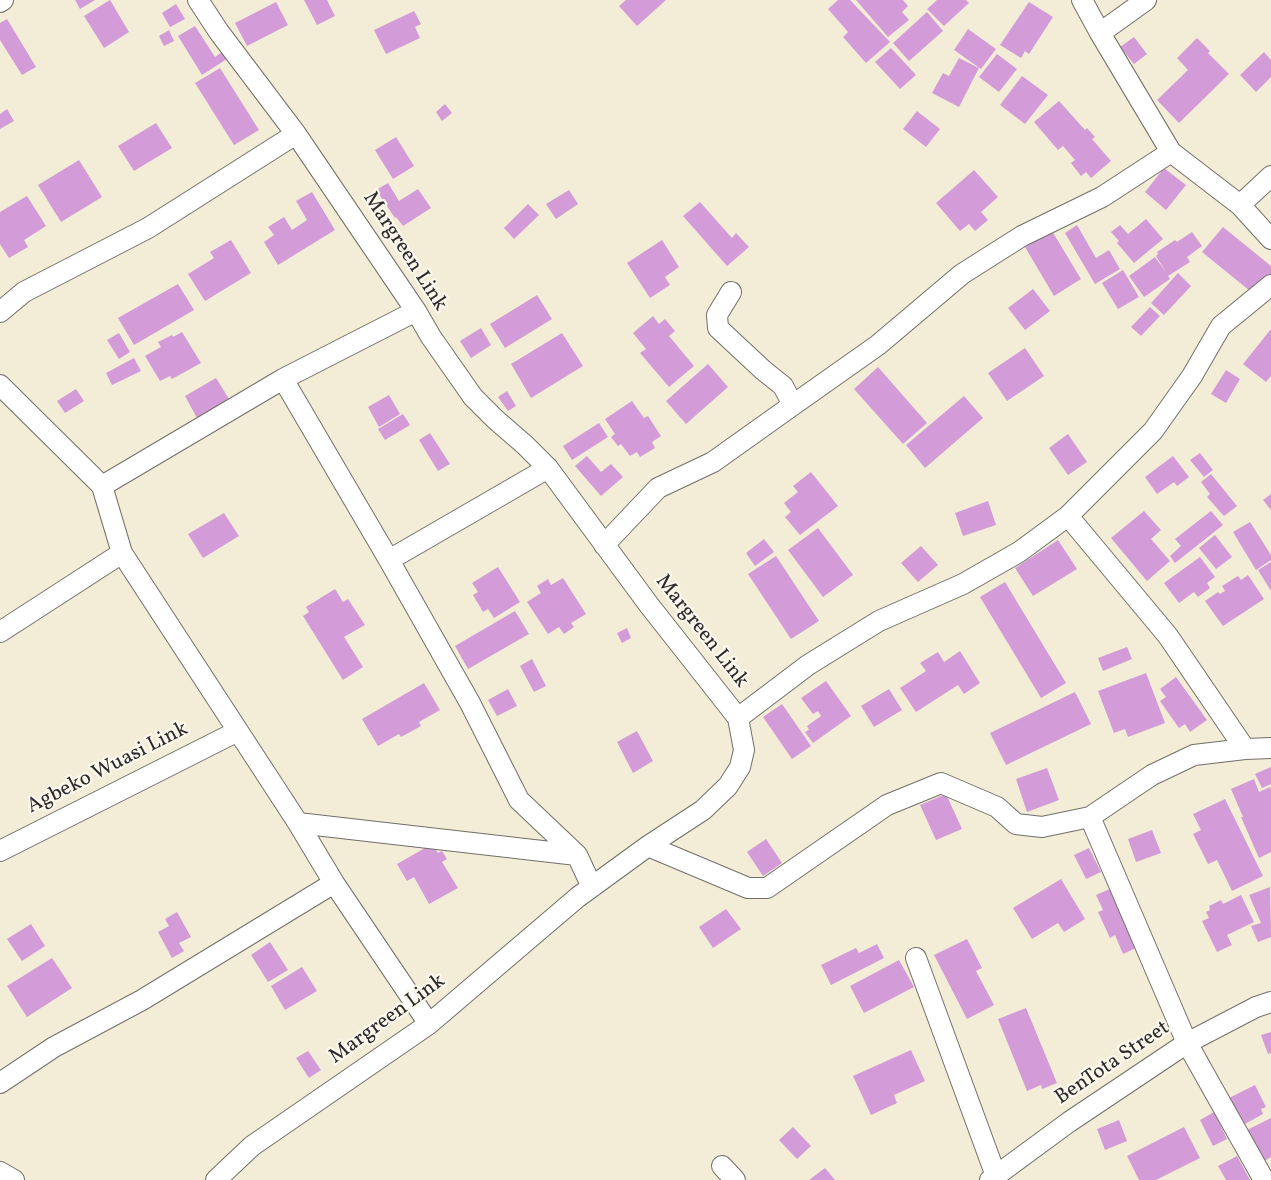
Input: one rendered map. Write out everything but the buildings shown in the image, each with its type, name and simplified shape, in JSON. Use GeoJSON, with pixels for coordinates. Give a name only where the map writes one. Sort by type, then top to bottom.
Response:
{"type":"FeatureCollection","features":[{"type":"Feature","properties":{"kind":"street","name":"Margreen Link"},"geometry":{"type":"LineString","coordinates":[[198,0],[219,32],[296,134],[473,397],[548,468],[649,605],[738,718],[744,750],[740,767],[728,786],[703,810],[648,846],[578,897],[429,1024],[252,1146],[216,1180]]}},
{"type":"Feature","properties":{"kind":"street"},"geometry":{"type":"LineString","coordinates":[[1082,0],[1171,152],[1240,205],[1271,238]]}},
{"type":"Feature","properties":{"kind":"street"},"geometry":{"type":"LineString","coordinates":[[1100,33],[1146,0]]}},
{"type":"Feature","properties":{"kind":"street"},"geometry":{"type":"LineString","coordinates":[[0,312],[24,292],[148,228],[296,134]]}},
{"type":"Feature","properties":{"kind":"street"},"geometry":{"type":"LineString","coordinates":[[604,545],[658,488],[713,462],[878,345],[962,274],[1022,236],[1102,197],[1171,152]]}},
{"type":"Feature","properties":{"kind":"street"},"geometry":{"type":"LineString","coordinates":[[1240,205],[1271,176]]}},
{"type":"Feature","properties":{"kind":"street"},"geometry":{"type":"LineString","coordinates":[[738,718],[808,665],[879,621],[963,584],[1018,552],[1068,516],[1153,431],[1192,376],[1221,326],[1271,285]]}},
{"type":"Feature","properties":{"kind":"street"},"geometry":{"type":"LineString","coordinates":[[731,292],[717,315],[718,328],[783,386],[793,405]]}},
{"type":"Feature","properties":{"kind":"street"},"geometry":{"type":"LineString","coordinates":[[102,486],[283,379],[416,311]]}},
{"type":"Feature","properties":{"kind":"street"},"geometry":{"type":"LineString","coordinates":[[283,379],[390,560],[470,703],[519,800],[577,855],[592,887]]}},
{"type":"Feature","properties":{"kind":"street"},"geometry":{"type":"LineString","coordinates":[[0,385],[102,486],[122,552],[298,823],[334,883],[429,1024]]}},
{"type":"Feature","properties":{"kind":"street"},"geometry":{"type":"LineString","coordinates":[[390,560],[548,468]]}},
{"type":"Feature","properties":{"kind":"street"},"geometry":{"type":"LineString","coordinates":[[1068,516],[1168,636],[1245,749]]}},
{"type":"Feature","properties":{"kind":"street"},"geometry":{"type":"LineString","coordinates":[[0,632],[122,552]]}},
{"type":"Feature","properties":{"kind":"street","name":"Agbeko Wuasi Link"},"geometry":{"type":"LineString","coordinates":[[0,851],[238,730]]}},
{"type":"Feature","properties":{"kind":"street"},"geometry":{"type":"LineString","coordinates":[[648,846],[748,888],[767,888],[887,805],[941,783],[997,807],[1016,824],[1042,827],[1090,817],[1152,775],[1194,755],[1271,748]]}},
{"type":"Feature","properties":{"kind":"street"},"geometry":{"type":"LineString","coordinates":[[1090,817],[1187,1043],[1264,1180]]}},
{"type":"Feature","properties":{"kind":"street"},"geometry":{"type":"LineString","coordinates":[[298,823],[577,855]]}},
{"type":"Feature","properties":{"kind":"street"},"geometry":{"type":"LineString","coordinates":[[0,1083],[54,1047],[142,1000],[334,883]]}},
{"type":"Feature","properties":{"kind":"street"},"geometry":{"type":"LineString","coordinates":[[916,958],[993,1178]]}},
{"type":"Feature","properties":{"kind":"street","name":"BenTota Street"},"geometry":{"type":"LineString","coordinates":[[993,1178],[1069,1122],[1187,1043],[1256,1007],[1271,1002]]}},
{"type":"Feature","properties":{"kind":"street"},"geometry":{"type":"LineString","coordinates":[[0,1172],[14,1180]]}}]}
